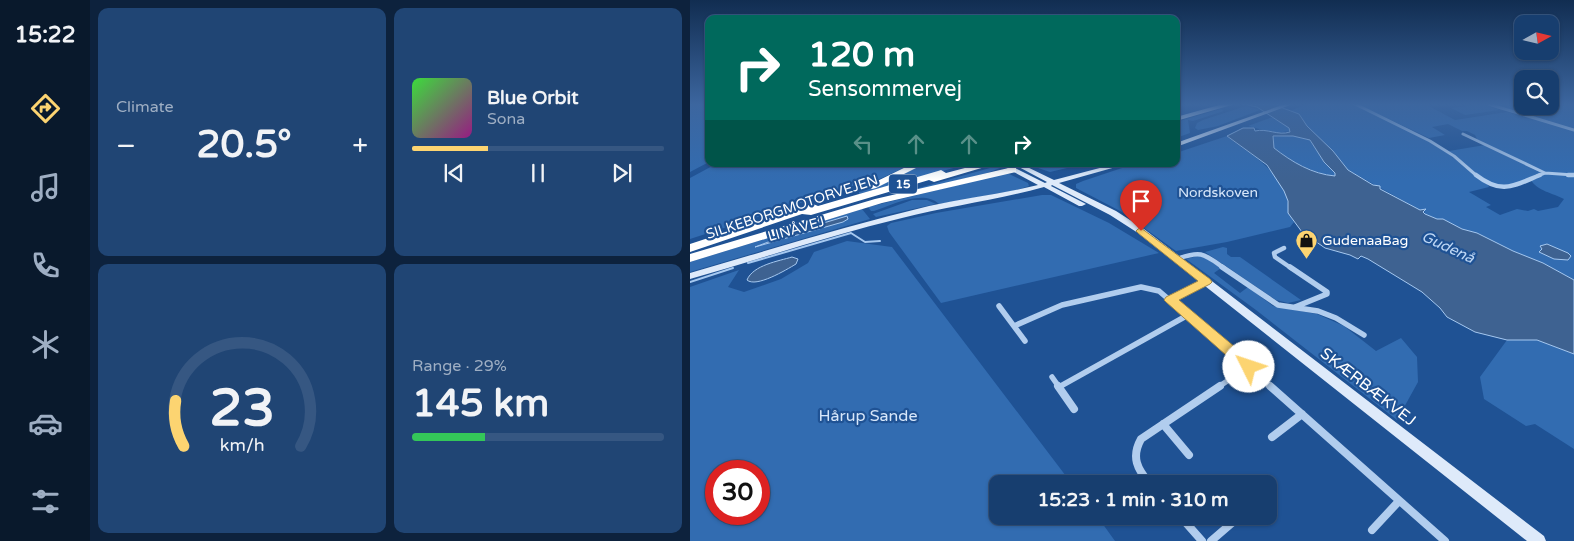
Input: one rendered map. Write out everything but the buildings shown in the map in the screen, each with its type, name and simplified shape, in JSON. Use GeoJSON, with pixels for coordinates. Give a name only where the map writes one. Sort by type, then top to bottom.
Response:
{"type":"FeatureCollection","features":[{"type":"Feature","properties":{"kind":"highway"},"geometry":{"type":"LineString","coordinates":[[690,249],[859,191],[912,167]]}},
{"type":"Feature","properties":{"kind":"highway","name":"SILKEBORGMOTORVEJEN"},"geometry":{"type":"LineString","coordinates":[[690,249],[838,203],[966,167]]}},
{"type":"Feature","properties":{"kind":"highway"},"geometry":{"type":"LineString","coordinates":[[690,257],[990,169]]}},
{"type":"Feature","properties":{"kind":"main road"},"geometry":{"type":"LineString","coordinates":[[1180,144],[1220,129]]}},
{"type":"Feature","properties":{"kind":"main road"},"geometry":{"type":"LineString","coordinates":[[1016,167],[1052,186],[1112,167]]}},
{"type":"Feature","properties":{"kind":"main road"},"geometry":{"type":"LineString","coordinates":[[1052,186],[1110,167]]}},
{"type":"Feature","properties":{"kind":"main road","name":"LINÅVEJ"},"geometry":{"type":"LineString","coordinates":[[911,214],[1052,186]]}},
{"type":"Feature","properties":{"kind":"main road","name":"LINÅVEJ"},"geometry":{"type":"LineString","coordinates":[[690,276],[807,240],[911,214],[1052,186]]}},
{"type":"Feature","properties":{"kind":"main road","name":"SKÆRBÆKVEJ"},"geometry":{"type":"LineString","coordinates":[[1052,186],[1105,209],[1141,231],[1539,541]]}},
{"type":"Feature","properties":{"kind":"main road","name":"SKÆRBÆKVEJ"},"geometry":{"type":"LineString","coordinates":[[1052,186],[1157,243]]}},
{"type":"Feature","properties":{"kind":"street"},"geometry":{"type":"LineString","coordinates":[[1409,129],[1425,137],[1463,162],[1491,186],[1515,187],[1535,176],[1545,173],[1574,175]]}},
{"type":"Feature","properties":{"kind":"street"},"geometry":{"type":"LineString","coordinates":[[1463,134],[1545,173]]}},
{"type":"Feature","properties":{"kind":"street"},"geometry":{"type":"LineString","coordinates":[[1284,248],[1274,253],[1275,257],[1327,292],[1327,294],[1294,307]]}},
{"type":"Feature","properties":{"kind":"street"},"geometry":{"type":"LineString","coordinates":[[1177,259],[1193,253],[1205,255],[1268,300],[1278,305],[1327,314],[1364,335]]}},
{"type":"Feature","properties":{"kind":"street"},"geometry":{"type":"LineString","coordinates":[[1170,300],[1206,282]]}},
{"type":"Feature","properties":{"kind":"street"},"geometry":{"type":"LineString","coordinates":[[1014,326],[1062,305],[1142,287],[1152,288],[1170,300],[1249,367],[1445,541]]}},
{"type":"Feature","properties":{"kind":"street"},"geometry":{"type":"LineString","coordinates":[[1000,306],[1025,341]]}},
{"type":"Feature","properties":{"kind":"street"},"geometry":{"type":"LineString","coordinates":[[1059,388],[1188,315]]}},
{"type":"Feature","properties":{"kind":"street"},"geometry":{"type":"LineString","coordinates":[[1143,475],[1135,461],[1135,451],[1141,439],[1249,367]]}},
{"type":"Feature","properties":{"kind":"street"},"geometry":{"type":"LineString","coordinates":[[1052,378],[1074,409]]}},
{"type":"Feature","properties":{"kind":"street"},"geometry":{"type":"LineString","coordinates":[[1272,437],[1302,414]]}},
{"type":"Feature","properties":{"kind":"street"},"geometry":{"type":"LineString","coordinates":[[1163,424],[1189,455]]}},
{"type":"Feature","properties":{"kind":"street"},"geometry":{"type":"LineString","coordinates":[[1372,530],[1399,501]]}},
{"type":"Feature","properties":{"kind":"street"},"geometry":{"type":"LineString","coordinates":[[1188,525],[1202,541]]}},
{"type":"Feature","properties":{"kind":"street"},"geometry":{"type":"LineString","coordinates":[[1211,541],[1230,525]]}},
{"type":"Feature","properties":{"kind":"green space"},"geometry":{"type":"Polygon","coordinates":[[[690,129],[705,129],[705,164],[690,172],[690,129]]]}},
{"type":"Feature","properties":{"kind":"green space"},"geometry":{"type":"Polygon","coordinates":[[[1180,129],[1189,129],[1190,133],[1180,137],[1180,129]]]}},
{"type":"Feature","properties":{"kind":"green space"},"geometry":{"type":"Polygon","coordinates":[[[1261,129],[1289,129],[1290,131],[1275,133],[1261,129]]]}},
{"type":"Feature","properties":{"kind":"green space"},"geometry":{"type":"Polygon","coordinates":[[[1310,129],[1409,129],[1450,155],[1488,185],[1489,187],[1469,192],[1491,205],[1486,207],[1500,215],[1517,209],[1528,211],[1534,209],[1538,211],[1558,207],[1564,199],[1534,184],[1531,180],[1542,172],[1513,186],[1504,187],[1487,181],[1449,151],[1485,145],[1539,172],[1477,139],[1475,135],[1458,129],[1574,129],[1574,280],[1543,263],[1477,233],[1425,214],[1424,209],[1420,210],[1348,170],[1333,151],[1310,129]]]}},
{"type":"Feature","properties":{"kind":"green space"},"geometry":{"type":"Polygon","coordinates":[[[1410,129],[1436,129],[1445,135],[1429,138],[1410,129]]]}},
{"type":"Feature","properties":{"kind":"green space","name":"Nordskoven"},"geometry":{"type":"Polygon","coordinates":[[[1227,136],[1273,173],[1285,193],[1294,222],[1290,227],[1227,242],[1176,251],[1122,212],[1076,188],[1076,184],[1083,181],[1125,167],[1180,167],[1180,152],[1227,136]]]}},
{"type":"Feature","properties":{"kind":"green space"},"geometry":{"type":"Polygon","coordinates":[[[1293,136],[1310,140],[1336,177],[1303,166],[1274,148],[1272,137],[1293,136]]]}},
{"type":"Feature","properties":{"kind":"green space"},"geometry":{"type":"Polygon","coordinates":[[[710,167],[906,167],[871,183],[865,182],[690,239],[690,178],[710,167]]]}},
{"type":"Feature","properties":{"kind":"green space"},"geometry":{"type":"Polygon","coordinates":[[[916,167],[957,167],[859,194],[859,192],[916,167]]]}},
{"type":"Feature","properties":{"kind":"green space"},"geometry":{"type":"Polygon","coordinates":[[[993,167],[1000,168],[987,173],[869,202],[993,167]]]}},
{"type":"Feature","properties":{"kind":"green space"},"geometry":{"type":"Polygon","coordinates":[[[1035,167],[1071,167],[1050,172],[1035,167]]]}},
{"type":"Feature","properties":{"kind":"green space"},"geometry":{"type":"Polygon","coordinates":[[[1007,173],[1028,183],[1029,186],[1017,190],[939,204],[925,198],[916,198],[898,202],[874,211],[871,211],[868,207],[1007,173]]]}},
{"type":"Feature","properties":{"kind":"green space"},"geometry":{"type":"Polygon","coordinates":[[[1051,195],[1109,223],[1159,253],[941,303],[889,232],[887,226],[891,223],[936,213],[1051,195]]]}},
{"type":"Feature","properties":{"kind":"green space"},"geometry":{"type":"Polygon","coordinates":[[[912,200],[927,200],[936,204],[876,217],[873,214],[912,200]]]}},
{"type":"Feature","properties":{"kind":"green space"},"geometry":{"type":"Polygon","coordinates":[[[862,209],[870,219],[690,272],[690,262],[862,209]]]}},
{"type":"Feature","properties":{"kind":"green space","name":"Hårup Sande"},"geometry":{"type":"Polygon","coordinates":[[[847,241],[892,247],[1065,475],[989,475],[989,525],[1103,525],[1115,541],[690,541],[690,287],[739,270],[728,287],[744,292],[781,279],[808,263],[814,252],[847,241]]]}},
{"type":"Feature","properties":{"kind":"green space"},"geometry":{"type":"Polygon","coordinates":[[[1223,247],[1227,248],[1227,254],[1231,257],[1240,257],[1301,300],[1288,303],[1276,300],[1205,252],[1223,247]]]}},
{"type":"Feature","properties":{"kind":"green space"},"geometry":{"type":"Polygon","coordinates":[[[1201,255],[1221,268],[1214,273],[1240,293],[1248,287],[1273,306],[1317,314],[1344,326],[1376,351],[1401,338],[1417,357],[1418,382],[1397,420],[1256,310],[1186,259],[1201,255]]]}},
{"type":"Feature","properties":{"kind":"green space"},"geometry":{"type":"Polygon","coordinates":[[[1507,340],[1537,340],[1574,354],[1574,449],[1535,424],[1526,426],[1484,399],[1480,377],[1507,340]]]}},
{"type":"Feature","properties":{"kind":"water","name":"Gudenå"},"geometry":{"type":"Polygon","coordinates":[[[1241,129],[1290,132],[1289,129],[1310,129],[1333,151],[1348,170],[1373,185],[1380,186],[1380,189],[1420,210],[1426,209],[1423,212],[1425,214],[1477,233],[1543,263],[1574,280],[1574,354],[1537,340],[1507,340],[1475,332],[1447,317],[1422,292],[1368,259],[1361,256],[1358,259],[1325,248],[1302,232],[1288,213],[1288,201],[1284,191],[1267,165],[1227,136],[1241,129]],[[1273,136],[1274,148],[1288,158],[1318,173],[1335,176],[1335,173],[1324,162],[1310,140],[1293,136],[1273,136]]]}},
{"type":"Feature","properties":{"kind":"water"},"geometry":{"type":"Polygon","coordinates":[[[847,216],[848,219],[843,222],[755,247],[800,230],[847,216]]]}},
{"type":"Feature","properties":{"kind":"water"},"geometry":{"type":"Polygon","coordinates":[[[1547,244],[1571,256],[1568,260],[1554,259],[1539,252],[1542,249],[1540,246],[1547,244]]]}},
{"type":"Feature","properties":{"kind":"water"},"geometry":{"type":"Polygon","coordinates":[[[792,257],[798,259],[796,264],[778,274],[757,282],[747,280],[760,267],[792,257]]]}},
{"type":"Feature","properties":{"kind":"waterway"},"geometry":{"type":"LineString","coordinates":[[748,263],[851,233],[865,242],[880,241]]}},
{"type":"Feature","properties":{"kind":"waterway"},"geometry":{"type":"LineString","coordinates":[[690,282],[733,268]]}},
{"type":"Feature","properties":{"kind":"place","name":"GudenaaBag"},"geometry":{"type":"Point","coordinates":[1306,259]}},
{"type":"Feature","properties":{"kind":"route"},"geometry":{"type":"LineString","coordinates":[[1141,231],[1206,282],[1170,300],[1249,367]]}}]}
